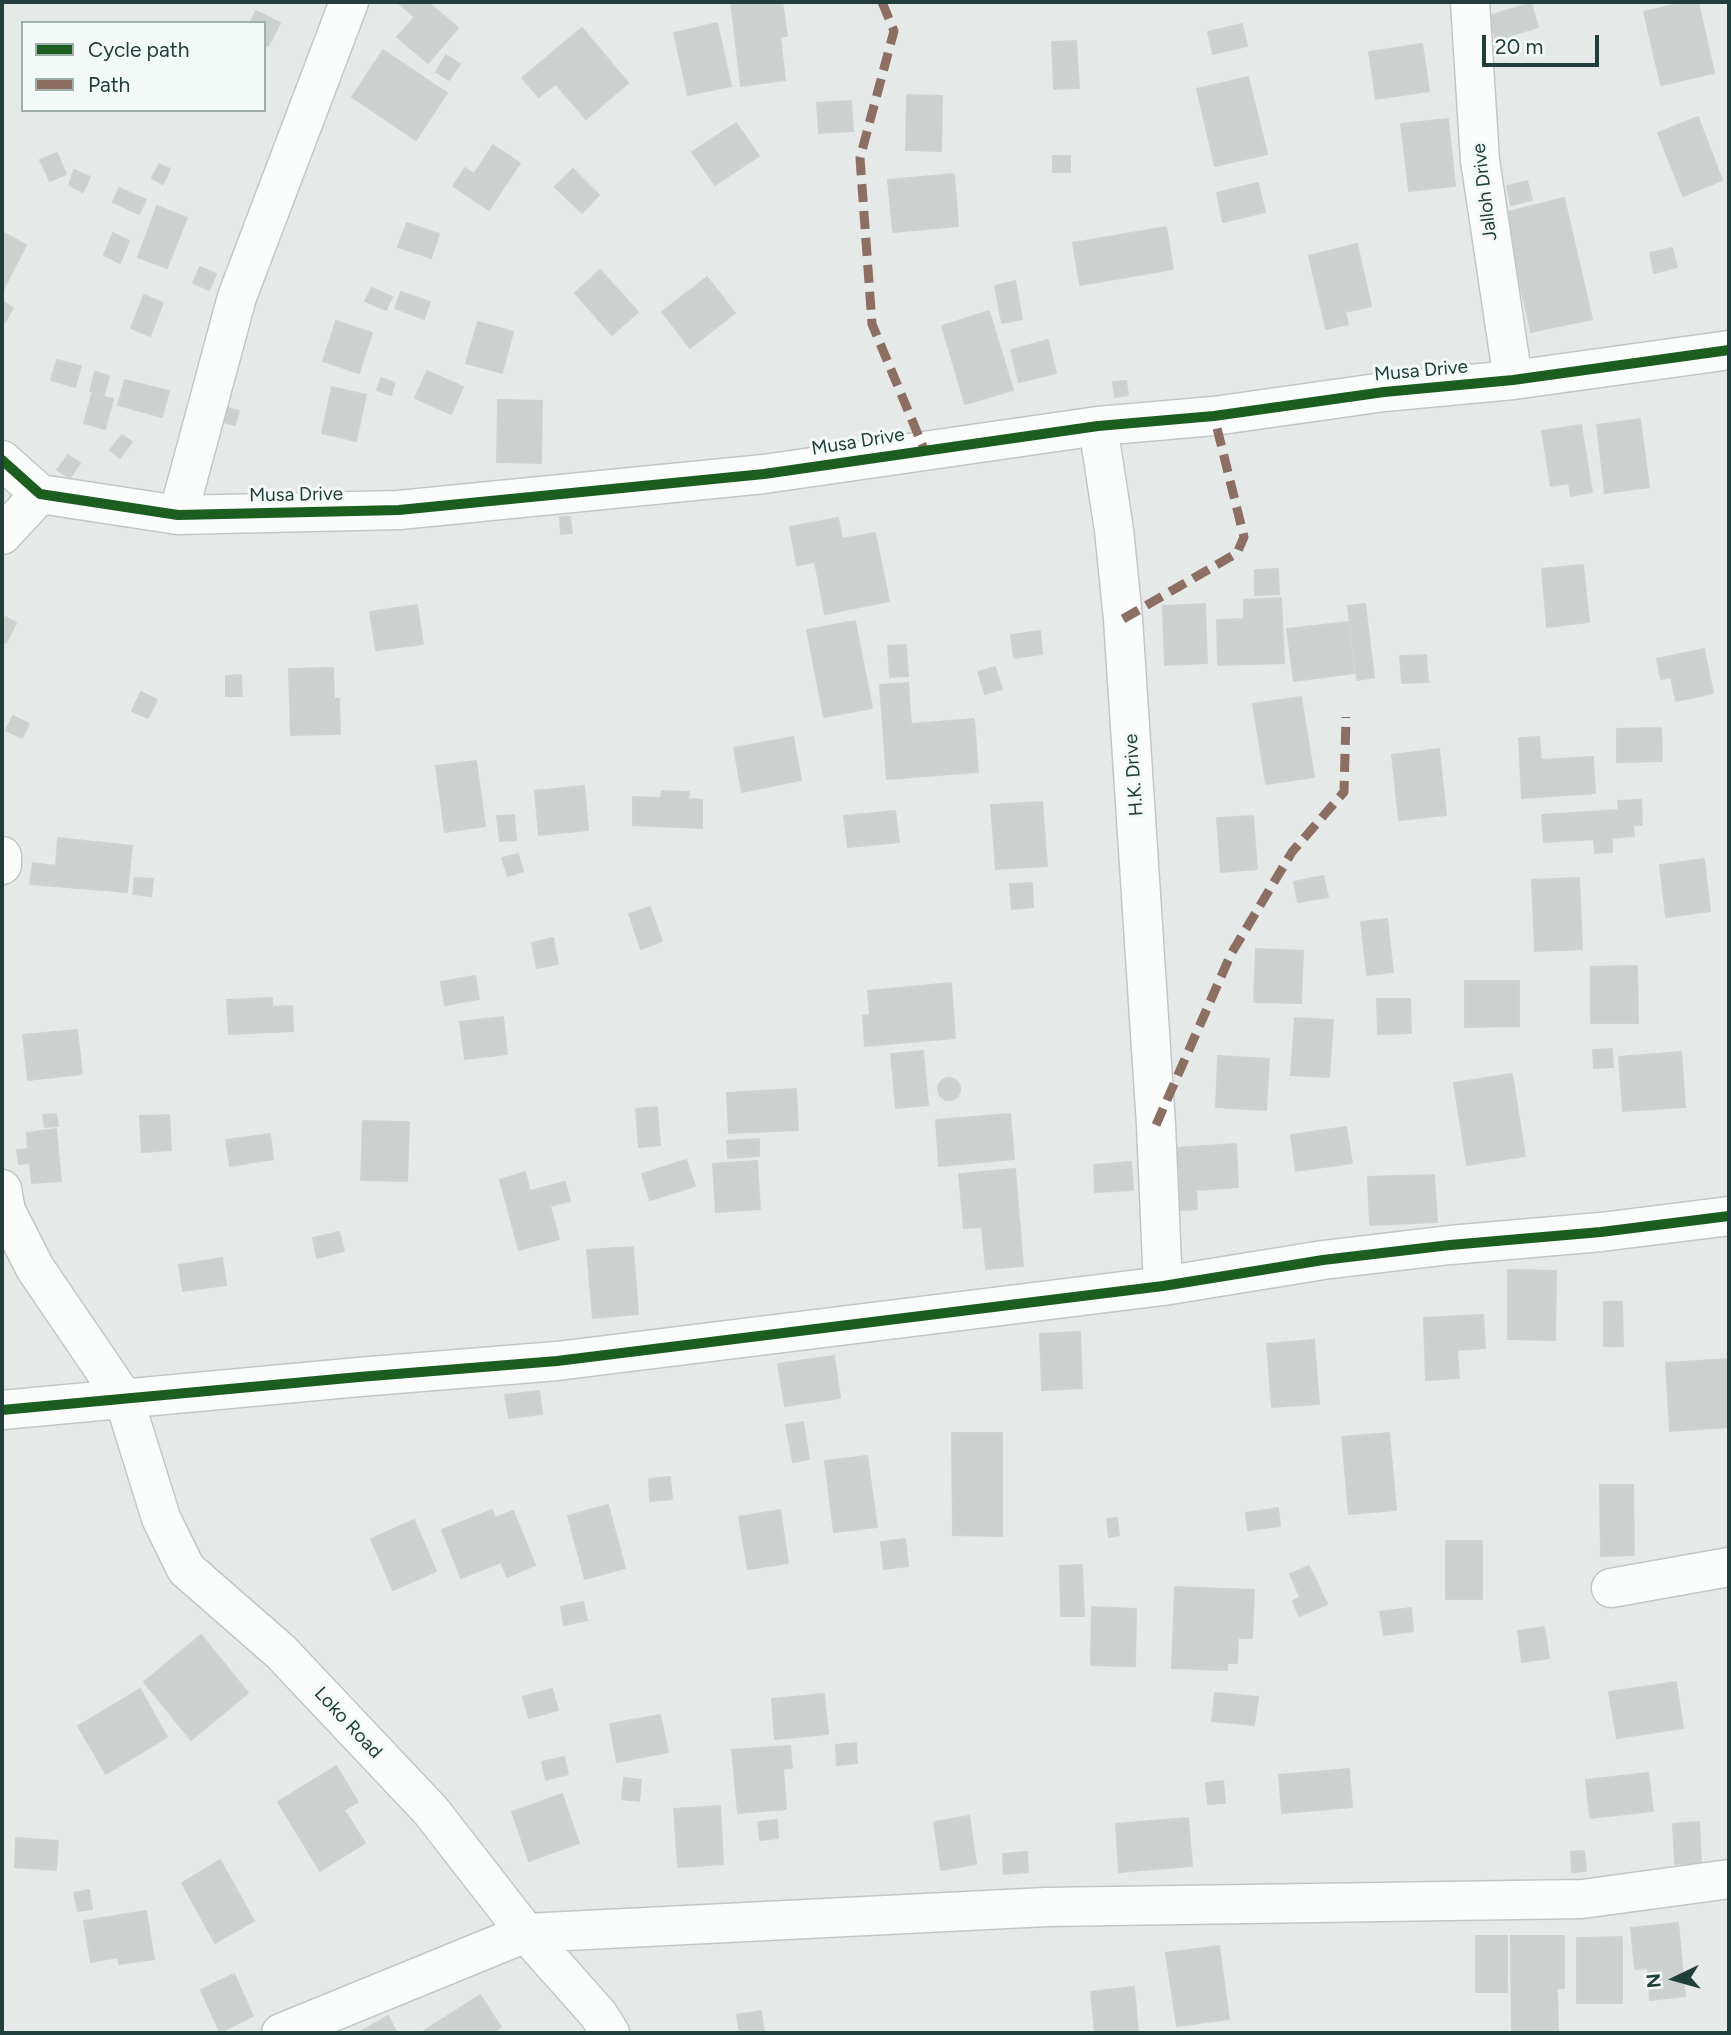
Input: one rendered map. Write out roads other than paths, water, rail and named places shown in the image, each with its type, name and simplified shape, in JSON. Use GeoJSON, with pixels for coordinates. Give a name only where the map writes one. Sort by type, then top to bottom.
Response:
{"type":"FeatureCollection","features":[{"type":"Feature","properties":{"kind":"street"},"geometry":{"type":"LineString","coordinates":[[178,515],[237,297],[349,2]]}},
{"type":"Feature","properties":{"kind":"street","name":"Jalloh Drive"},"geometry":{"type":"LineString","coordinates":[[1470,2],[1480,160],[1513,380]]}},
{"type":"Feature","properties":{"kind":"street","name":"Musa Drive"},"geometry":{"type":"LineString","coordinates":[[40,494],[178,515],[399,510],[764,474],[1098,426],[1214,416],[1384,392],[1513,380],[1729,351]]}},
{"type":"Feature","properties":{"kind":"street","name":"H.K. Drive"},"geometry":{"type":"LineString","coordinates":[[1098,426],[1114,530],[1123,619],[1156,1125],[1163,1286]]}},
{"type":"Feature","properties":{"kind":"street"},"geometry":{"type":"LineString","coordinates":[[2,460],[40,494],[2,534]]}},
{"type":"Feature","properties":{"kind":"street"},"geometry":{"type":"LineString","coordinates":[[2,856],[2,865]]}},
{"type":"Feature","properties":{"kind":"street","name":"Loko Road"},"geometry":{"type":"LineString","coordinates":[[2,1189],[6,1211],[35,1268],[124,1399],[161,1518],[186,1569],[281,1652],[431,1811],[526,1933],[598,2014],[610,2033]]}},
{"type":"Feature","properties":{"kind":"street"},"geometry":{"type":"LineString","coordinates":[[2,1410],[557,1361],[1163,1286],[1336,1259],[1729,1216]]}},
{"type":"Feature","properties":{"kind":"street"},"geometry":{"type":"LineString","coordinates":[[1611,1588],[1729,1567]]}},
{"type":"Feature","properties":{"kind":"street"},"geometry":{"type":"LineString","coordinates":[[281,2033],[526,1933],[1046,1906],[1582,1899],[1729,1879]]}}]}
